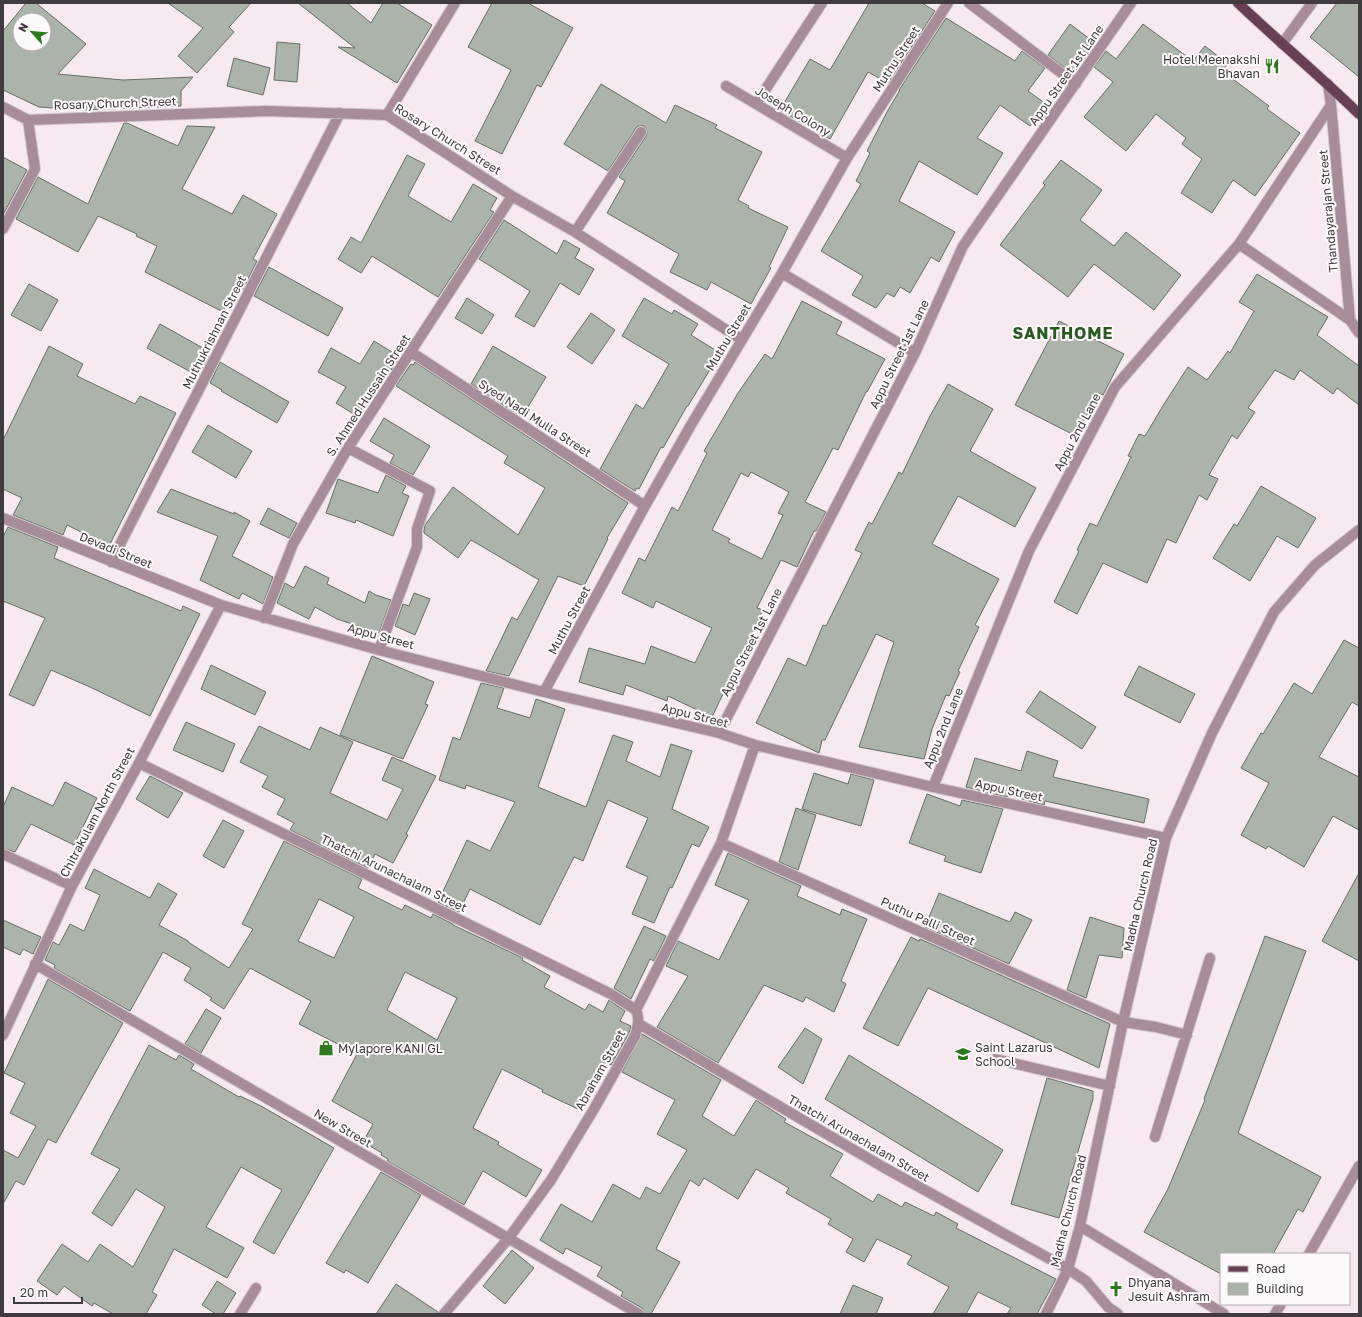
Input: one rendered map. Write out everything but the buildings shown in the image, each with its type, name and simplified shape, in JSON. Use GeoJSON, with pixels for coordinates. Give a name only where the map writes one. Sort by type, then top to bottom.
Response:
{"type":"FeatureCollection","features":[{"type":"Feature","properties":{"kind":"main road"},"geometry":{"type":"LineString","coordinates":[[1238,3],[1359,114]]}},
{"type":"Feature","properties":{"kind":"street"},"geometry":{"type":"LineString","coordinates":[[388,115],[455,3]]}},
{"type":"Feature","properties":{"kind":"street"},"geometry":{"type":"LineString","coordinates":[[756,104],[822,3]]}},
{"type":"Feature","properties":{"kind":"street","name":"Muthu Street"},"geometry":{"type":"LineString","coordinates":[[544,692],[645,506],[691,425],[782,273],[847,158],[948,3]]}},
{"type":"Feature","properties":{"kind":"street"},"geometry":{"type":"LineString","coordinates":[[968,3],[1076,84]]}},
{"type":"Feature","properties":{"kind":"street","name":"Appu Street 1st Lane"},"geometry":{"type":"LineString","coordinates":[[719,733],[915,353],[963,246],[1131,3]]}},
{"type":"Feature","properties":{"kind":"street"},"geometry":{"type":"LineString","coordinates":[[1282,44],[1312,3]]}},
{"type":"Feature","properties":{"kind":"street","name":"Thandayarajan Street"},"geometry":{"type":"LineString","coordinates":[[1328,84],[1332,105],[1350,320],[1359,333]]}},
{"type":"Feature","properties":{"kind":"street","name":"Joseph Colony"},"geometry":{"type":"LineString","coordinates":[[726,86],[847,158]]}},
{"type":"Feature","properties":{"kind":"street","name":"Appu 2nd Lane"},"geometry":{"type":"LineString","coordinates":[[933,787],[1029,551],[1115,387],[1239,244],[1332,105]]}},
{"type":"Feature","properties":{"kind":"street","name":"Rosary Church Street"},"geometry":{"type":"LineString","coordinates":[[3,107],[28,120],[266,111],[388,115],[512,196],[575,232],[742,340]]}},
{"type":"Feature","properties":{"kind":"street","name":"Muthukrishnan Street"},"geometry":{"type":"LineString","coordinates":[[111,562],[340,113]]}},
{"type":"Feature","properties":{"kind":"street"},"geometry":{"type":"LineString","coordinates":[[3,229],[35,169],[28,120]]}},
{"type":"Feature","properties":{"kind":"street"},"geometry":{"type":"LineString","coordinates":[[575,232],[641,132]]}},
{"type":"Feature","properties":{"kind":"street","name":"S. Ahmed Hussain Street"},"geometry":{"type":"LineString","coordinates":[[264,618],[293,544],[348,448],[512,196]]}},
{"type":"Feature","properties":{"kind":"street"},"geometry":{"type":"LineString","coordinates":[[1239,244],[1350,320]]}},
{"type":"Feature","properties":{"kind":"street"},"geometry":{"type":"LineString","coordinates":[[782,273],[915,353]]}},
{"type":"Feature","properties":{"kind":"street","name":"Syed Nadi Mulla Street"},"geometry":{"type":"LineString","coordinates":[[411,352],[645,506]]}},
{"type":"Feature","properties":{"kind":"street"},"geometry":{"type":"LineString","coordinates":[[348,448],[430,492],[417,529],[417,547],[379,650]]}},
{"type":"Feature","properties":{"kind":"street","name":"Devadi Street"},"geometry":{"type":"LineString","coordinates":[[3,518],[221,605]]}},
{"type":"Feature","properties":{"kind":"street","name":"Madha Church Road"},"geometry":{"type":"LineString","coordinates":[[1046,1314],[1068,1269],[1080,1226],[1123,1022],[1166,838],[1212,733],[1274,612],[1315,565],[1359,530]]}},
{"type":"Feature","properties":{"kind":"street","name":"Appu Street"},"geometry":{"type":"LineString","coordinates":[[221,605],[379,650],[544,692],[719,733],[755,745],[933,787],[1166,838]]}},
{"type":"Feature","properties":{"kind":"street","name":"Chitrakulam North Street"},"geometry":{"type":"LineString","coordinates":[[3,1035],[72,886],[139,763],[221,605]]}},
{"type":"Feature","properties":{"kind":"street"},"geometry":{"type":"LineString","coordinates":[[636,1010],[722,843],[755,745]]}},
{"type":"Feature","properties":{"kind":"street","name":"Thatchi Arunachalam Street"},"geometry":{"type":"LineString","coordinates":[[139,763],[612,994],[636,1010]]}},
{"type":"Feature","properties":{"kind":"street","name":"Puthu Palli Street"},"geometry":{"type":"LineString","coordinates":[[722,843],[1123,1022],[1156,1027],[1187,1035]]}},
{"type":"Feature","properties":{"kind":"street"},"geometry":{"type":"LineString","coordinates":[[3,854],[72,886]]}},
{"type":"Feature","properties":{"kind":"street"},"geometry":{"type":"LineString","coordinates":[[1155,1137],[1210,958]]}},
{"type":"Feature","properties":{"kind":"street","name":"New Street"},"geometry":{"type":"LineString","coordinates":[[35,964],[639,1314]]}},
{"type":"Feature","properties":{"kind":"street","name":"Abraham Street"},"geometry":{"type":"LineString","coordinates":[[444,1314],[508,1239],[551,1180],[635,1036],[638,1024],[636,1010]]}},
{"type":"Feature","properties":{"kind":"street","name":"Thatchi Arunachalam Street"},"geometry":{"type":"LineString","coordinates":[[638,1024],[883,1167],[1068,1269],[1086,1282],[1108,1306],[1118,1314]]}},
{"type":"Feature","properties":{"kind":"street"},"geometry":{"type":"LineString","coordinates":[[995,1059],[1110,1086]]}},
{"type":"Feature","properties":{"kind":"street"},"geometry":{"type":"LineString","coordinates":[[1310,1253],[1359,1166]]}},
{"type":"Feature","properties":{"kind":"street"},"geometry":{"type":"LineString","coordinates":[[1080,1226],[1224,1314]]}},
{"type":"Feature","properties":{"kind":"street"},"geometry":{"type":"LineString","coordinates":[[240,1314],[256,1288]]}},
{"type":"Feature","properties":{"kind":"street"},"geometry":{"type":"LineString","coordinates":[[1275,1314],[1280,1305]]}},
{"type":"Feature","properties":{"kind":"place","name":"Hotel Meenakshi Bhavan"},"geometry":{"type":"Point","coordinates":[1272,66]}},
{"type":"Feature","properties":{"kind":"place","name":"Mylapore KANI GL"},"geometry":{"type":"Point","coordinates":[326,1048]}},
{"type":"Feature","properties":{"kind":"place","name":"Saint Lazarus School"},"geometry":{"type":"Point","coordinates":[963,1054]}},
{"type":"Feature","properties":{"kind":"place","name":"Dhyana Jesuit Ashram"},"geometry":{"type":"Point","coordinates":[1116,1289]}},
{"type":"Feature","properties":{"kind":"district","name":"SANTHOME"},"geometry":{"type":"Point","coordinates":[1063,333]}}]}
